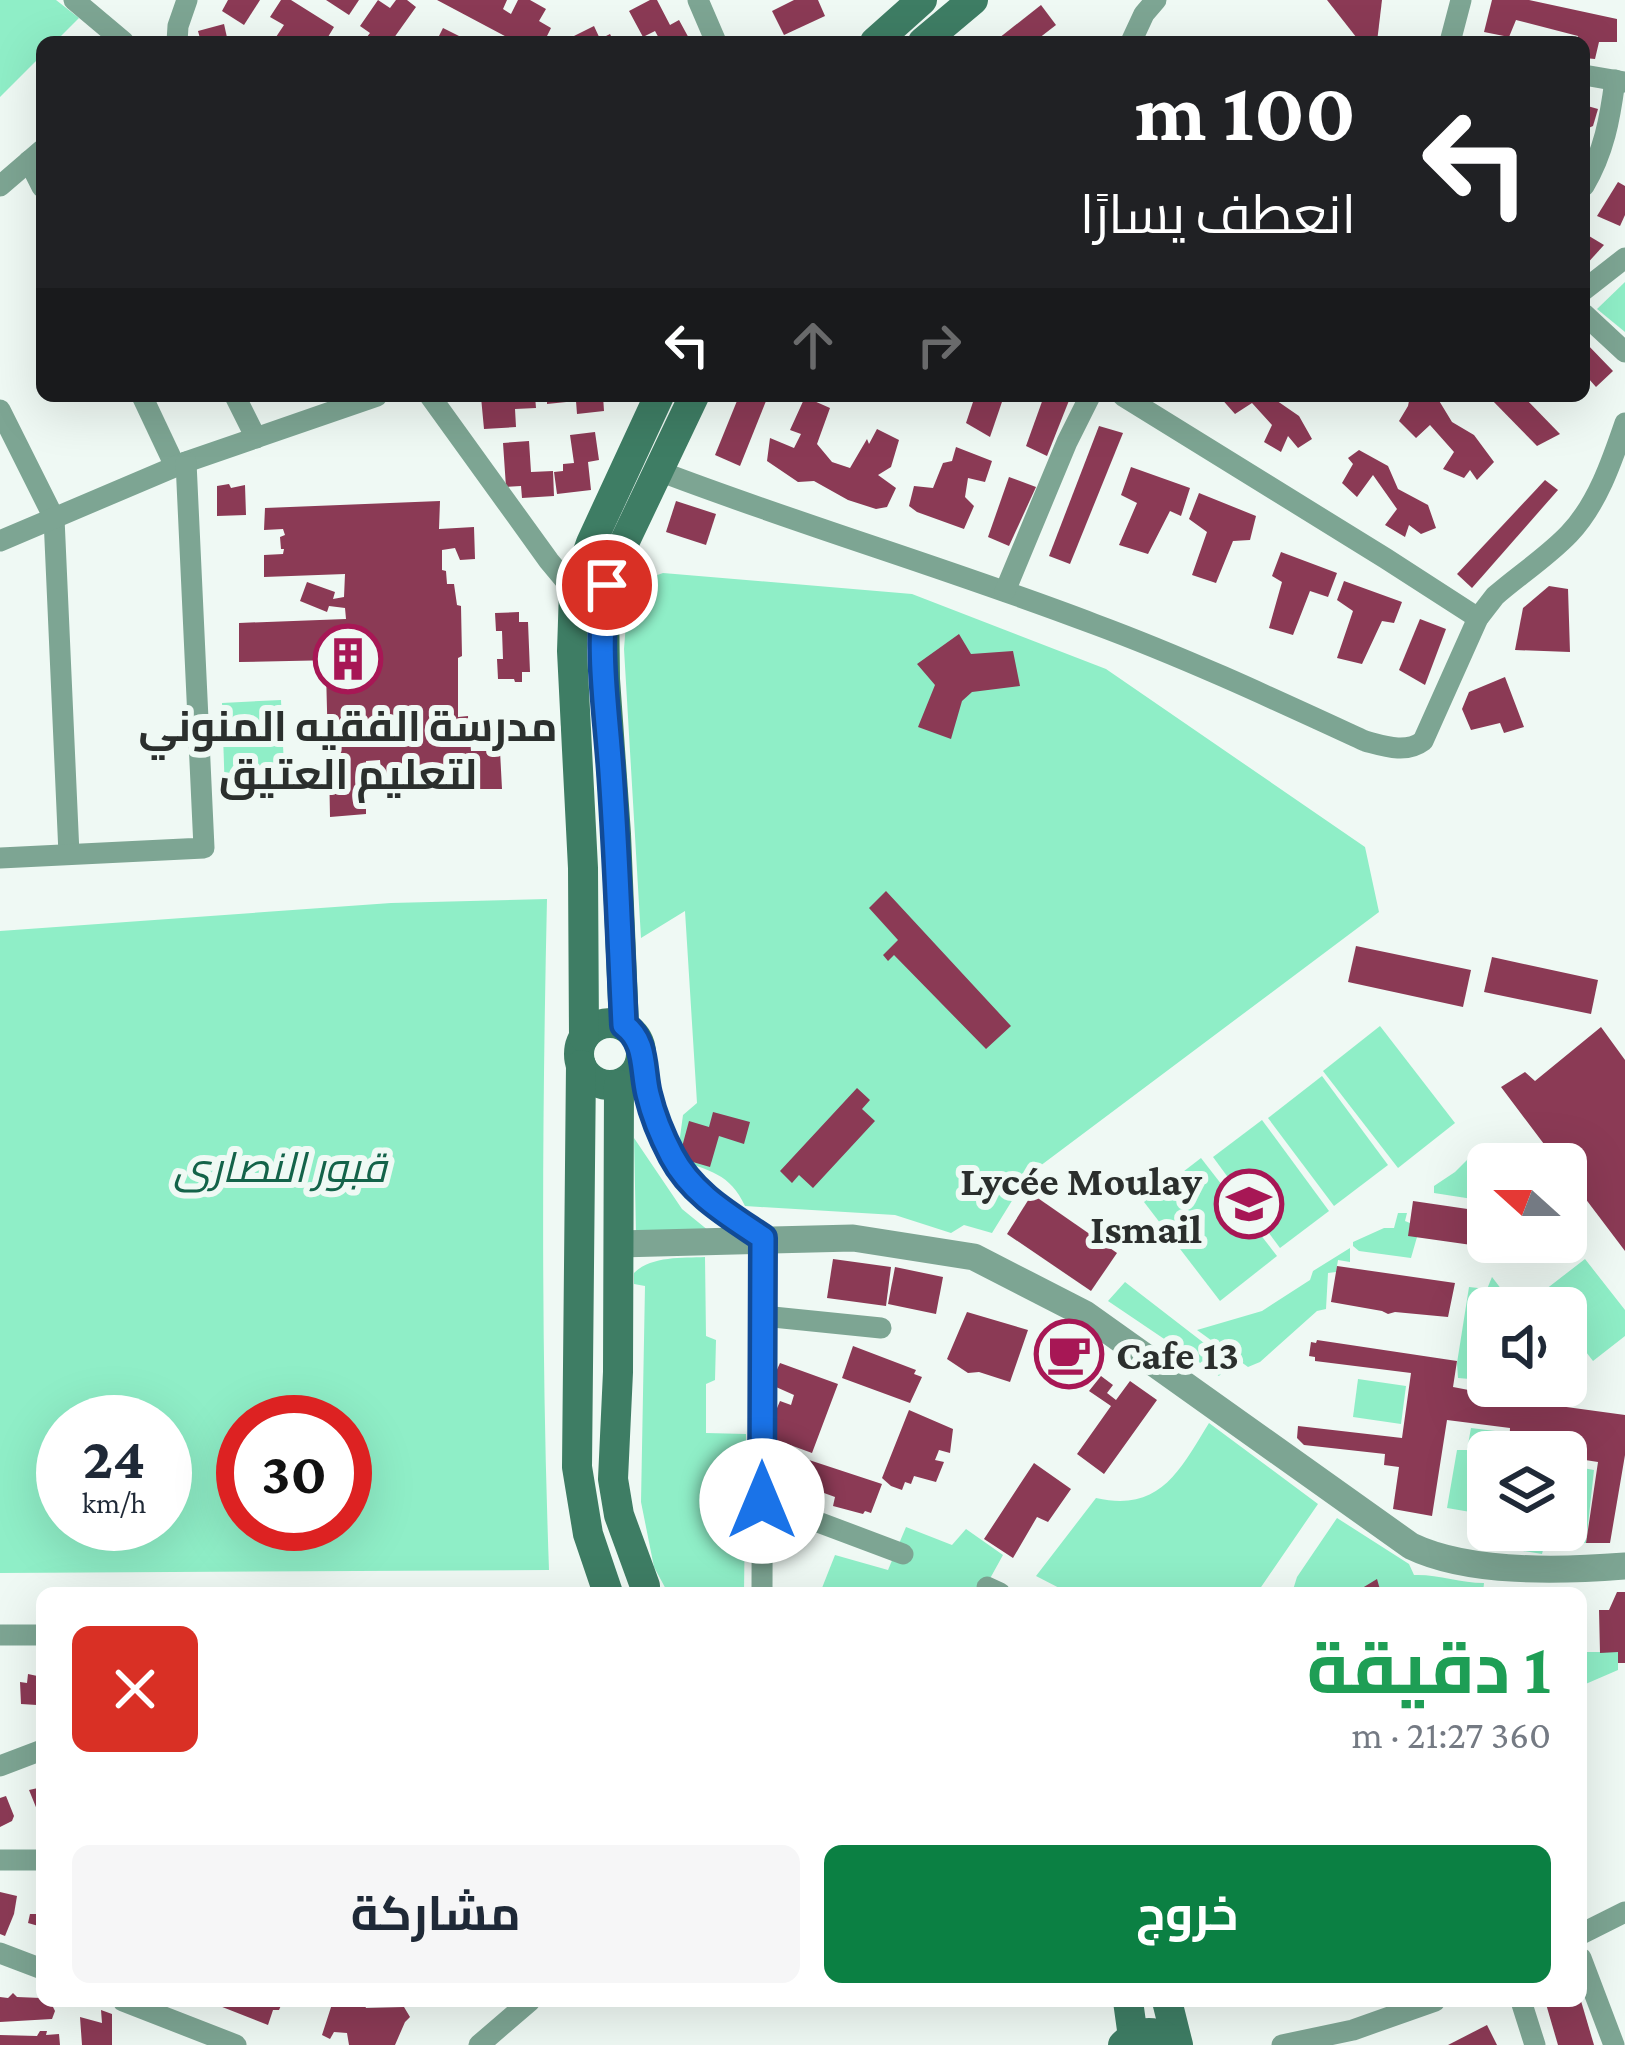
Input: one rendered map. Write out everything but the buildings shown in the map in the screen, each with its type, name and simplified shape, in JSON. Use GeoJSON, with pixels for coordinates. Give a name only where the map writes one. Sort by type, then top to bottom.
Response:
{"type":"FeatureCollection","features":[{"type":"Feature","properties":{"kind":"main road"},"geometry":{"type":"LineString","coordinates":[[882,36],[922,0]]}},
{"type":"Feature","properties":{"kind":"main road"},"geometry":{"type":"LineString","coordinates":[[930,36],[973,0]]}},
{"type":"Feature","properties":{"kind":"main road"},"geometry":{"type":"LineString","coordinates":[[630,1587],[614,1479],[619,1244],[629,1075],[638,1040],[624,1025],[604,679],[589,596],[591,543],[656,402]]}},
{"type":"Feature","properties":{"kind":"main road"},"geometry":{"type":"LineString","coordinates":[[628,1587],[588,1534],[577,1467],[583,868],[572,651],[589,596],[614,563],[691,402]]}},
{"type":"Feature","properties":{"kind":"main road"},"geometry":{"type":"LineString","coordinates":[[624,1025],[606,1023],[590,1030],[582,1051],[592,1080],[601,1084],[629,1075]]}},
{"type":"Feature","properties":{"kind":"main road"},"geometry":{"type":"LineString","coordinates":[[1128,2007],[1128,2041],[1153,2032],[1177,2045]]}},
{"type":"Feature","properties":{"kind":"main road"},"geometry":{"type":"LineString","coordinates":[[1168,2007],[1177,2045]]}},
{"type":"Feature","properties":{"kind":"street"},"geometry":{"type":"LineString","coordinates":[[74,0],[117,36]]}},
{"type":"Feature","properties":{"kind":"street"},"geometry":{"type":"LineString","coordinates":[[177,36],[187,0]]}},
{"type":"Feature","properties":{"kind":"street"},"geometry":{"type":"LineString","coordinates":[[698,0],[713,36]]}},
{"type":"Feature","properties":{"kind":"street"},"geometry":{"type":"LineString","coordinates":[[1134,36],[1156,0]]}},
{"type":"Feature","properties":{"kind":"street"},"geometry":{"type":"LineString","coordinates":[[1452,36],[1461,0]]}},
{"type":"Feature","properties":{"kind":"street"},"geometry":{"type":"LineString","coordinates":[[1590,75],[1620,81],[1608,132],[1590,176]]}},
{"type":"Feature","properties":{"kind":"street"},"geometry":{"type":"LineString","coordinates":[[0,186],[36,156]]}},
{"type":"Feature","properties":{"kind":"street"},"geometry":{"type":"LineString","coordinates":[[1590,285],[1625,258]]}},
{"type":"Feature","properties":{"kind":"street"},"geometry":{"type":"LineString","coordinates":[[1590,320],[1625,352]]}},
{"type":"Feature","properties":{"kind":"street"},"geometry":{"type":"LineString","coordinates":[[0,858],[204,848],[180,464],[145,402]]}},
{"type":"Feature","properties":{"kind":"street"},"geometry":{"type":"LineString","coordinates":[[238,402],[256,438]]}},
{"type":"Feature","properties":{"kind":"street"},"geometry":{"type":"LineString","coordinates":[[0,541],[180,464],[360,402]]}},
{"type":"Feature","properties":{"kind":"street"},"geometry":{"type":"LineString","coordinates":[[434,402],[549,561],[589,596]]}},
{"type":"Feature","properties":{"kind":"street"},"geometry":{"type":"LineString","coordinates":[[1005,591],[1087,402]]}},
{"type":"Feature","properties":{"kind":"street"},"geometry":{"type":"LineString","coordinates":[[1133,402],[1478,618]]}},
{"type":"Feature","properties":{"kind":"street"},"geometry":{"type":"LineString","coordinates":[[0,410],[54,518],[69,854]]}},
{"type":"Feature","properties":{"kind":"street"},"geometry":{"type":"LineString","coordinates":[[659,471],[1005,591],[1174,656],[1365,741],[1402,749],[1423,741],[1478,618],[1495,596],[1580,521],[1606,474],[1625,423]]}},
{"type":"Feature","properties":{"kind":"street"},"geometry":{"type":"LineString","coordinates":[[629,1075],[637,1123],[671,1185],[694,1210],[754,1238]]}},
{"type":"Feature","properties":{"kind":"street"},"geometry":{"type":"LineString","coordinates":[[754,1238],[763,1316],[762,1587]]}},
{"type":"Feature","properties":{"kind":"street"},"geometry":{"type":"LineString","coordinates":[[619,1244],[853,1238],[982,1260],[1085,1314],[1411,1546],[1432,1556],[1493,1566],[1625,1567]]}},
{"type":"Feature","properties":{"kind":"street"},"geometry":{"type":"LineString","coordinates":[[763,1316],[880,1328]]}},
{"type":"Feature","properties":{"kind":"street"},"geometry":{"type":"LineString","coordinates":[[762,1501],[903,1554]]}},
{"type":"Feature","properties":{"kind":"street"},"geometry":{"type":"LineString","coordinates":[[0,1635],[36,1635]]}},
{"type":"Feature","properties":{"kind":"street"},"geometry":{"type":"LineString","coordinates":[[0,1766],[36,1752]]}},
{"type":"Feature","properties":{"kind":"street"},"geometry":{"type":"LineString","coordinates":[[0,1860],[36,1860]]}},
{"type":"Feature","properties":{"kind":"street"},"geometry":{"type":"LineString","coordinates":[[1587,1931],[1625,1912]]}},
{"type":"Feature","properties":{"kind":"street"},"geometry":{"type":"LineString","coordinates":[[0,1953],[36,1967]]}},
{"type":"Feature","properties":{"kind":"street"},"geometry":{"type":"LineString","coordinates":[[1587,1974],[1614,2045]]}},
{"type":"Feature","properties":{"kind":"street"},"geometry":{"type":"LineString","coordinates":[[138,2007],[236,2045]]}},
{"type":"Feature","properties":{"kind":"street"},"geometry":{"type":"LineString","coordinates":[[479,2045],[523,2007]]}},
{"type":"Feature","properties":{"kind":"street"},"geometry":{"type":"LineString","coordinates":[[1282,2045],[1356,2037],[1422,2007]]}},
{"type":"Feature","properties":{"kind":"street"},"geometry":{"type":"LineString","coordinates":[[1523,2007],[1535,2045]]}},
{"type":"Feature","properties":{"kind":"green space"},"geometry":{"type":"Polygon","coordinates":[[[0,0],[56,0],[79,18],[61,36],[36,36],[36,61],[0,97],[0,0]]]}},
{"type":"Feature","properties":{"kind":"green space"},"geometry":{"type":"Polygon","coordinates":[[[1625,282],[1625,332],[1597,309],[1625,282]]]}},
{"type":"Feature","properties":{"kind":"green space"},"geometry":{"type":"Polygon","coordinates":[[[663,573],[912,594],[1106,669],[1365,847],[1379,912],[1028,1175],[992,1233],[964,1225],[951,1233],[895,1215],[745,1206],[725,1180],[677,1159],[683,1115],[697,1103],[685,911],[641,938],[624,649],[629,585],[663,573]]]}},
{"type":"Feature","properties":{"kind":"green space"},"geometry":{"type":"Polygon","coordinates":[[[281,700],[285,790],[225,795],[222,703],[281,700]]]}},
{"type":"Feature","properties":{"kind":"green space","name":"قبور النصارى"},"geometry":{"type":"Polygon","coordinates":[[[547,899],[543,1234],[549,1570],[0,1573],[0,931],[391,903],[547,899]]]}},
{"type":"Feature","properties":{"kind":"green space"},"geometry":{"type":"Polygon","coordinates":[[[1380,1026],[1455,1123],[1398,1168],[1323,1071],[1380,1026]]]}},
{"type":"Feature","properties":{"kind":"green space"},"geometry":{"type":"Polygon","coordinates":[[[1322,1076],[1388,1165],[1334,1206],[1268,1118],[1322,1076]]]}},
{"type":"Feature","properties":{"kind":"green space"},"geometry":{"type":"Polygon","coordinates":[[[1262,1120],[1329,1211],[1280,1248],[1213,1157],[1262,1120]]]}},
{"type":"Feature","properties":{"kind":"green space"},"geometry":{"type":"Polygon","coordinates":[[[634,1138],[682,1209],[709,1231],[636,1234],[634,1138]]]}},
{"type":"Feature","properties":{"kind":"green space"},"geometry":{"type":"Polygon","coordinates":[[[1201,1158],[1277,1256],[1220,1301],[1144,1202],[1201,1158]]]}},
{"type":"Feature","properties":{"kind":"green space"},"geometry":{"type":"Polygon","coordinates":[[[1467,1160],[1467,1198],[1434,1193],[1434,1186],[1467,1160]]]}},
{"type":"Feature","properties":{"kind":"green space"},"geometry":{"type":"Polygon","coordinates":[[[1398,1213],[1407,1213],[1405,1221],[1417,1237],[1411,1258],[1359,1251],[1353,1246],[1384,1228],[1394,1228],[1398,1213]]]}},
{"type":"Feature","properties":{"kind":"green space"},"geometry":{"type":"Polygon","coordinates":[[[1350,1248],[1350,1262],[1338,1260],[1336,1272],[1328,1273],[1326,1309],[1317,1311],[1260,1362],[1248,1367],[1197,1330],[1262,1311],[1350,1248]]]}},
{"type":"Feature","properties":{"kind":"green space"},"geometry":{"type":"Polygon","coordinates":[[[705,1257],[706,1336],[716,1340],[715,1380],[706,1384],[706,1433],[746,1434],[744,1587],[665,1587],[654,1567],[641,1502],[645,1286],[634,1284],[634,1273],[677,1258],[705,1257]]]}},
{"type":"Feature","properties":{"kind":"green space"},"geometry":{"type":"Polygon","coordinates":[[[1587,1262],[1625,1310],[1625,1336],[1593,1361],[1587,1353],[1587,1287],[1549,1287],[1587,1262]]]}},
{"type":"Feature","properties":{"kind":"green space"},"geometry":{"type":"Polygon","coordinates":[[[1125,1282],[1235,1367],[1219,1376],[1108,1301],[1125,1282]]]}},
{"type":"Feature","properties":{"kind":"green space"},"geometry":{"type":"Polygon","coordinates":[[[1467,1300],[1467,1379],[1458,1378],[1467,1300]]]}},
{"type":"Feature","properties":{"kind":"green space"},"geometry":{"type":"Polygon","coordinates":[[[1358,1379],[1406,1386],[1401,1424],[1353,1417],[1358,1379]]]}},
{"type":"Feature","properties":{"kind":"green space"},"geometry":{"type":"Polygon","coordinates":[[[1209,1423],[1318,1504],[1261,1587],[1057,1587],[1036,1576],[1096,1498],[1118,1501],[1152,1493],[1188,1457],[1209,1423]]]}},
{"type":"Feature","properties":{"kind":"green space"},"geometry":{"type":"Polygon","coordinates":[[[1457,1450],[1467,1450],[1467,1511],[1447,1508],[1457,1450]]]}},
{"type":"Feature","properties":{"kind":"green space"},"geometry":{"type":"Polygon","coordinates":[[[1587,1469],[1594,1470],[1587,1534],[1587,1469]]]}},
{"type":"Feature","properties":{"kind":"green space"},"geometry":{"type":"Polygon","coordinates":[[[1337,1518],[1409,1564],[1414,1575],[1484,1583],[1484,1587],[1294,1587],[1337,1518]]]}},
{"type":"Feature","properties":{"kind":"green space"},"geometry":{"type":"Polygon","coordinates":[[[906,1527],[952,1545],[966,1529],[1003,1555],[985,1587],[822,1587],[835,1555],[888,1570],[906,1527]]]}},
{"type":"Feature","properties":{"kind":"green space"},"geometry":{"type":"Polygon","coordinates":[[[1587,1652],[1618,1652],[1618,1670],[1587,1683],[1587,1652]]]}},
{"type":"Feature","properties":{"kind":"place","name":"مدرسة الفقيه المنوني لتعليم العتيق"},"geometry":{"type":"Point","coordinates":[348,659]}},
{"type":"Feature","properties":{"kind":"place","name":"Lycée Moulay Ismail"},"geometry":{"type":"Point","coordinates":[1249,1204]}},
{"type":"Feature","properties":{"kind":"place","name":"Cafe 13"},"geometry":{"type":"Point","coordinates":[1069,1354]}},
{"type":"Feature","properties":{"kind":"route"},"geometry":{"type":"LineString","coordinates":[[607,585],[604,679],[624,1025],[642,1049],[648,1098],[674,1161],[706,1198],[763,1238],[762,1501]]}}]}
